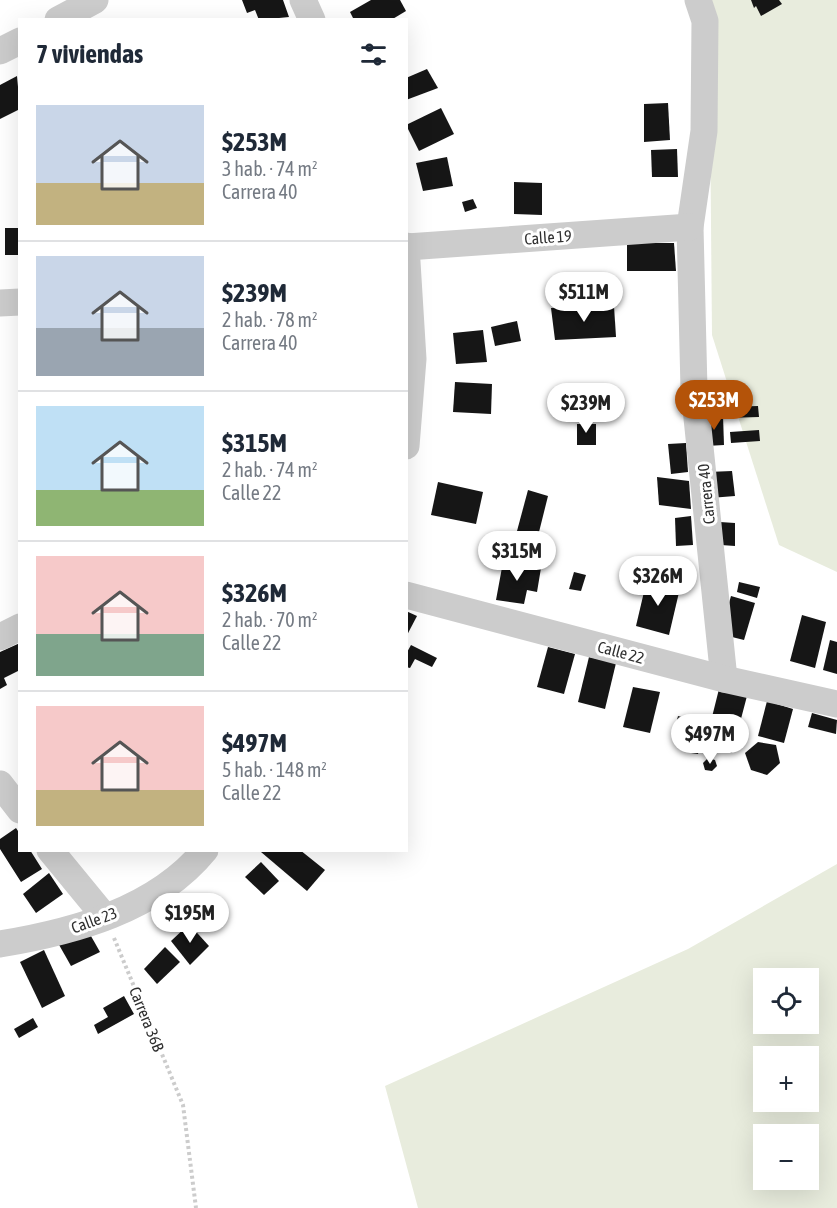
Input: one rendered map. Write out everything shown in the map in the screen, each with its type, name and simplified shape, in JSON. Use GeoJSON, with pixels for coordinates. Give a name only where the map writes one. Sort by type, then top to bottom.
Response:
{"type":"FeatureCollection","features":[{"type":"Feature","properties":{"kind":"street"},"geometry":{"type":"LineString","coordinates":[[62,18],[94,0]]}},
{"type":"Feature","properties":{"kind":"street"},"geometry":{"type":"LineString","coordinates":[[303,0],[311,18]]}},
{"type":"Feature","properties":{"kind":"street","name":"Carrera 40"},"geometry":{"type":"LineString","coordinates":[[698,0],[705,21],[704,131],[690,227],[694,389],[724,679]]}},
{"type":"Feature","properties":{"kind":"street"},"geometry":{"type":"LineString","coordinates":[[0,51],[18,41]]}},
{"type":"Feature","properties":{"kind":"street","name":"Calle 19"},"geometry":{"type":"LineString","coordinates":[[408,247],[690,227]]}},
{"type":"Feature","properties":{"kind":"street"},"geometry":{"type":"LineString","coordinates":[[408,281],[413,359],[408,421]]}},
{"type":"Feature","properties":{"kind":"street"},"geometry":{"type":"LineString","coordinates":[[0,303],[18,302]]}},
{"type":"Feature","properties":{"kind":"street","name":"Calle 22"},"geometry":{"type":"LineString","coordinates":[[408,596],[724,679],[837,704]]}},
{"type":"Feature","properties":{"kind":"street"},"geometry":{"type":"LineString","coordinates":[[0,637],[18,628]]}},
{"type":"Feature","properties":{"kind":"street"},"geometry":{"type":"LineString","coordinates":[[0,784],[18,807]]}},
{"type":"Feature","properties":{"kind":"street"},"geometry":{"type":"LineString","coordinates":[[52,852],[105,917]]}},
{"type":"Feature","properties":{"kind":"street","name":"Calle 23"},"geometry":{"type":"LineString","coordinates":[[0,944],[49,936],[105,917],[153,895],[196,862],[204,852]]}},
{"type":"Feature","properties":{"kind":"path","name":"Carrera 36B"},"geometry":{"type":"LineString","coordinates":[[105,917],[183,1106],[196,1208]]}},
{"type":"Feature","properties":{"kind":"shaded area"},"geometry":{"type":"Polygon","coordinates":[[[709,0],[837,0],[837,572],[779,545],[712,335],[709,0]]]}},
{"type":"Feature","properties":{"kind":"shaded area"},"geometry":{"type":"Polygon","coordinates":[[[837,864],[837,1208],[418,1208],[385,1086],[688,949],[837,864]]]}},
{"type":"Feature","properties":{"kind":"building"},"geometry":{"type":"Polygon","coordinates":[[[242,0],[283,0],[289,17],[258,18],[255,10],[247,13],[242,0]]]}},
{"type":"Feature","properties":{"kind":"building"},"geometry":{"type":"Polygon","coordinates":[[[371,0],[400,0],[406,11],[394,18],[353,18],[350,12],[371,0]]]}},
{"type":"Feature","properties":{"kind":"building"},"geometry":{"type":"Polygon","coordinates":[[[751,0],[779,0],[782,4],[761,16],[751,0]]]}},
{"type":"Feature","properties":{"kind":"building"},"geometry":{"type":"Polygon","coordinates":[[[427,69],[438,88],[408,99],[408,77],[427,69]]]}},
{"type":"Feature","properties":{"kind":"building"},"geometry":{"type":"Polygon","coordinates":[[[17,76],[18,110],[0,119],[0,85],[17,76]]]}},
{"type":"Feature","properties":{"kind":"building"},"geometry":{"type":"Polygon","coordinates":[[[668,103],[670,140],[644,142],[644,104],[668,103]]]}},
{"type":"Feature","properties":{"kind":"building"},"geometry":{"type":"Polygon","coordinates":[[[441,108],[454,134],[419,151],[408,129],[408,124],[441,108]]]}},
{"type":"Feature","properties":{"kind":"building"},"geometry":{"type":"Polygon","coordinates":[[[677,149],[678,177],[652,177],[651,150],[677,149]]]}},
{"type":"Feature","properties":{"kind":"building"},"geometry":{"type":"Polygon","coordinates":[[[447,157],[453,186],[423,191],[416,163],[447,157]]]}},
{"type":"Feature","properties":{"kind":"building"},"geometry":{"type":"Polygon","coordinates":[[[514,182],[542,183],[542,215],[514,214],[514,182]]]}},
{"type":"Feature","properties":{"kind":"building"},"geometry":{"type":"Polygon","coordinates":[[[473,199],[477,208],[465,212],[462,202],[473,199]]]}},
{"type":"Feature","properties":{"kind":"building"},"geometry":{"type":"Polygon","coordinates":[[[5,228],[18,228],[18,255],[5,255],[5,228]]]}},
{"type":"Feature","properties":{"kind":"building"},"geometry":{"type":"Polygon","coordinates":[[[627,243],[674,243],[676,271],[627,271],[627,243]]]}},
{"type":"Feature","properties":{"kind":"building"},"geometry":{"type":"Polygon","coordinates":[[[614,306],[616,337],[555,340],[551,308],[614,306]]]}},
{"type":"Feature","properties":{"kind":"building"},"geometry":{"type":"Polygon","coordinates":[[[517,321],[521,341],[495,346],[491,327],[517,321]]]}},
{"type":"Feature","properties":{"kind":"building"},"geometry":{"type":"Polygon","coordinates":[[[483,330],[487,362],[456,364],[453,333],[483,330]]]}},
{"type":"Feature","properties":{"kind":"building"},"geometry":{"type":"Polygon","coordinates":[[[455,382],[492,384],[491,414],[453,412],[455,382]]]}},
{"type":"Feature","properties":{"kind":"building"},"geometry":{"type":"Polygon","coordinates":[[[758,406],[759,417],[725,418],[725,407],[758,406]]]}},
{"type":"Feature","properties":{"kind":"building"},"geometry":{"type":"Polygon","coordinates":[[[723,416],[724,445],[706,446],[705,417],[723,416]]]}},
{"type":"Feature","properties":{"kind":"building"},"geometry":{"type":"Polygon","coordinates":[[[577,424],[596,424],[596,445],[577,445],[577,424]]]}},
{"type":"Feature","properties":{"kind":"building"},"geometry":{"type":"Polygon","coordinates":[[[759,430],[760,441],[731,443],[730,432],[759,430]]]}},
{"type":"Feature","properties":{"kind":"building"},"geometry":{"type":"Polygon","coordinates":[[[686,443],[688,472],[671,474],[668,444],[686,443]]]}},
{"type":"Feature","properties":{"kind":"building"},"geometry":{"type":"Polygon","coordinates":[[[732,471],[735,496],[710,498],[708,472],[732,471]]]}},
{"type":"Feature","properties":{"kind":"building"},"geometry":{"type":"Polygon","coordinates":[[[657,477],[689,481],[691,509],[659,505],[657,477]]]}},
{"type":"Feature","properties":{"kind":"building"},"geometry":{"type":"Polygon","coordinates":[[[438,482],[483,492],[476,524],[431,515],[438,482]]]}},
{"type":"Feature","properties":{"kind":"building"},"geometry":{"type":"Polygon","coordinates":[[[528,490],[548,496],[538,536],[517,531],[528,490]]]}},
{"type":"Feature","properties":{"kind":"building"},"geometry":{"type":"Polygon","coordinates":[[[691,516],[693,545],[676,546],[675,518],[691,516]]]}},
{"type":"Feature","properties":{"kind":"building"},"geometry":{"type":"Polygon","coordinates":[[[720,522],[735,523],[735,546],[721,545],[720,522]]]}},
{"type":"Feature","properties":{"kind":"building"},"geometry":{"type":"Polygon","coordinates":[[[503,562],[541,568],[537,592],[527,590],[524,604],[496,600],[503,562]]]}},
{"type":"Feature","properties":{"kind":"building"},"geometry":{"type":"Polygon","coordinates":[[[574,572],[586,575],[581,591],[569,589],[574,572]]]}},
{"type":"Feature","properties":{"kind":"building"},"geometry":{"type":"Polygon","coordinates":[[[647,579],[680,588],[669,635],[636,626],[647,579]]]}},
{"type":"Feature","properties":{"kind":"building"},"geometry":{"type":"Polygon","coordinates":[[[739,582],[760,587],[757,598],[737,592],[739,582]]]}},
{"type":"Feature","properties":{"kind":"building"},"geometry":{"type":"Polygon","coordinates":[[[731,596],[755,603],[744,640],[720,634],[731,596]]]}},
{"type":"Feature","properties":{"kind":"building"},"geometry":{"type":"Polygon","coordinates":[[[408,612],[417,616],[408,633],[408,612]]]}},
{"type":"Feature","properties":{"kind":"building"},"geometry":{"type":"Polygon","coordinates":[[[802,615],[826,622],[815,668],[790,661],[802,615]]]}},
{"type":"Feature","properties":{"kind":"building"},"geometry":{"type":"Polygon","coordinates":[[[830,640],[837,642],[837,674],[823,670],[830,640]]]}},
{"type":"Feature","properties":{"kind":"building"},"geometry":{"type":"Polygon","coordinates":[[[18,644],[18,671],[4,678],[7,685],[0,689],[0,652],[18,644]]]}},
{"type":"Feature","properties":{"kind":"building"},"geometry":{"type":"Polygon","coordinates":[[[411,645],[437,658],[432,667],[415,659],[410,668],[408,668],[408,650],[411,645]]]}},
{"type":"Feature","properties":{"kind":"building"},"geometry":{"type":"Polygon","coordinates":[[[548,647],[575,654],[564,694],[537,687],[548,647]]]}},
{"type":"Feature","properties":{"kind":"building"},"geometry":{"type":"Polygon","coordinates":[[[589,657],[616,663],[605,709],[578,702],[589,657]]]}},
{"type":"Feature","properties":{"kind":"building"},"geometry":{"type":"Polygon","coordinates":[[[633,687],[660,692],[650,733],[623,727],[633,687]]]}},
{"type":"Feature","properties":{"kind":"building"},"geometry":{"type":"Polygon","coordinates":[[[719,689],[747,696],[732,753],[725,752],[726,746],[706,741],[719,689]]]}},
{"type":"Feature","properties":{"kind":"building"},"geometry":{"type":"Polygon","coordinates":[[[767,701],[793,709],[784,743],[758,736],[767,701]]]}},
{"type":"Feature","properties":{"kind":"building"},"geometry":{"type":"Polygon","coordinates":[[[812,713],[837,720],[836,734],[808,727],[812,713]]]}},
{"type":"Feature","properties":{"kind":"building"},"geometry":{"type":"Polygon","coordinates":[[[678,716],[706,724],[698,754],[691,753],[692,748],[687,747],[691,735],[674,731],[678,716]]]}},
{"type":"Feature","properties":{"kind":"building"},"geometry":{"type":"Polygon","coordinates":[[[758,742],[776,745],[780,763],[767,775],[751,770],[745,753],[758,742]]]}},
{"type":"Feature","properties":{"kind":"building"},"geometry":{"type":"Polygon","coordinates":[[[708,758],[715,760],[717,766],[712,771],[705,770],[703,763],[708,758]]]}},
{"type":"Feature","properties":{"kind":"building"},"geometry":{"type":"Polygon","coordinates":[[[16,828],[18,852],[31,852],[42,869],[21,882],[0,849],[0,839],[16,828]]]}},
{"type":"Feature","properties":{"kind":"building"},"geometry":{"type":"Polygon","coordinates":[[[261,852],[302,852],[325,870],[307,891],[261,852]]]}},
{"type":"Feature","properties":{"kind":"building"},"geometry":{"type":"Polygon","coordinates":[[[261,862],[279,881],[264,895],[245,877],[261,862]]]}},
{"type":"Feature","properties":{"kind":"building"},"geometry":{"type":"Polygon","coordinates":[[[49,873],[63,894],[36,913],[23,894],[49,873]]]}},
{"type":"Feature","properties":{"kind":"building"},"geometry":{"type":"Polygon","coordinates":[[[189,924],[209,946],[190,965],[171,941],[189,924]]]}},
{"type":"Feature","properties":{"kind":"building"},"geometry":{"type":"Polygon","coordinates":[[[87,929],[100,952],[71,966],[58,943],[87,929]]]}},
{"type":"Feature","properties":{"kind":"building"},"geometry":{"type":"Polygon","coordinates":[[[165,947],[180,962],[157,984],[144,969],[165,947]]]}},
{"type":"Feature","properties":{"kind":"building"},"geometry":{"type":"Polygon","coordinates":[[[44,950],[65,996],[42,1008],[20,962],[44,950]]]}},
{"type":"Feature","properties":{"kind":"building"},"geometry":{"type":"Polygon","coordinates":[[[124,996],[134,1014],[98,1034],[94,1025],[108,1017],[103,1008],[124,996]]]}},
{"type":"Feature","properties":{"kind":"building"},"geometry":{"type":"Polygon","coordinates":[[[33,1018],[38,1027],[19,1038],[14,1029],[33,1018]]]}}]}
